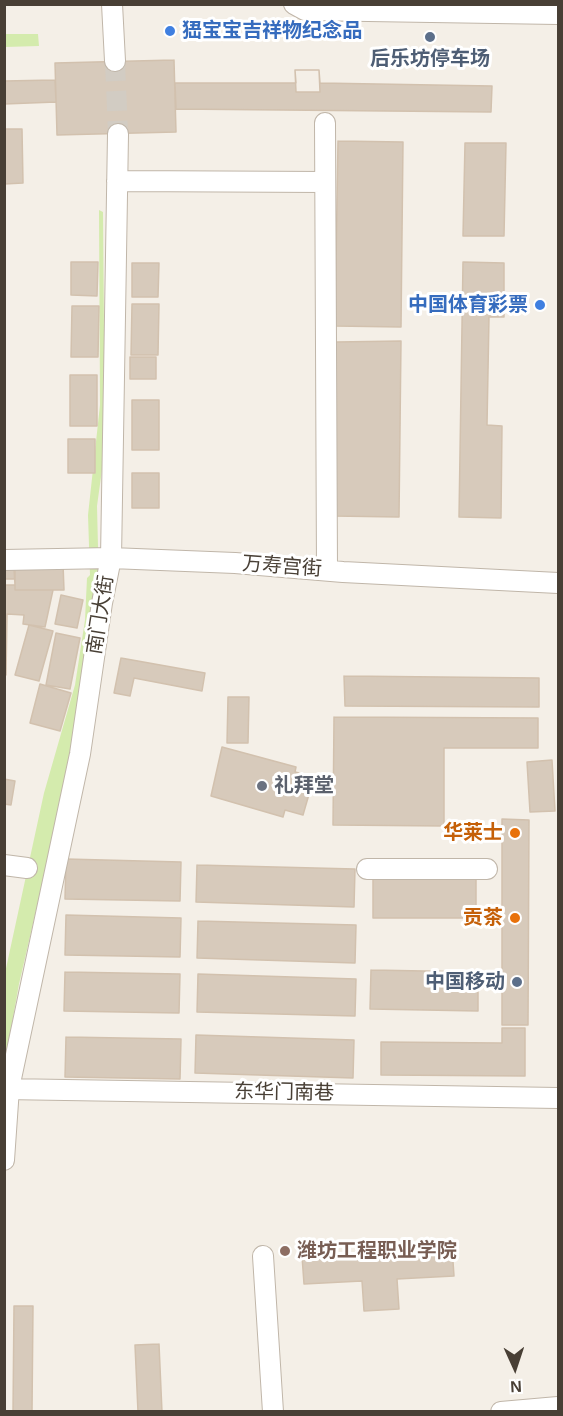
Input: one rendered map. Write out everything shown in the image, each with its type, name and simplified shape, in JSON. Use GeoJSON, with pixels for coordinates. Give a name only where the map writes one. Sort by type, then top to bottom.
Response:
{"type":"FeatureCollection","features":[{"type":"Feature","properties":{"kind":"street"},"geometry":{"type":"LineString","coordinates":[[112,4],[115,61]]}},
{"type":"Feature","properties":{"kind":"street"},"geometry":{"type":"LineString","coordinates":[[294,4],[305,10],[558,14]]}},
{"type":"Feature","properties":{"kind":"street"},"geometry":{"type":"LineString","coordinates":[[325,123],[327,570]]}},
{"type":"Feature","properties":{"kind":"street","name":"南门大街"},"geometry":{"type":"LineString","coordinates":[[4,1160],[7,1088],[80,754],[102,603],[111,558],[118,134]]}},
{"type":"Feature","properties":{"kind":"street"},"geometry":{"type":"LineString","coordinates":[[117,181],[325,182]]}},
{"type":"Feature","properties":{"kind":"street","name":"万寿宫街"},"geometry":{"type":"LineString","coordinates":[[4,560],[111,558],[235,563],[558,583]]}},
{"type":"Feature","properties":{"kind":"street"},"geometry":{"type":"LineString","coordinates":[[4,865],[27,868]]}},
{"type":"Feature","properties":{"kind":"street"},"geometry":{"type":"LineString","coordinates":[[367,869],[487,868]]}},
{"type":"Feature","properties":{"kind":"street","name":"东华门南巷"},"geometry":{"type":"LineString","coordinates":[[7,1088],[558,1098]]}},
{"type":"Feature","properties":{"kind":"street"},"geometry":{"type":"LineString","coordinates":[[263,1256],[273,1412]]}},
{"type":"Feature","properties":{"kind":"street"},"geometry":{"type":"LineString","coordinates":[[501,1412],[558,1407]]}},
{"type":"Feature","properties":{"kind":"green space"},"geometry":{"type":"Polygon","coordinates":[[[4,34],[38,34],[39,46],[5,47],[4,34]]]}},
{"type":"Feature","properties":{"kind":"green space"},"geometry":{"type":"Polygon","coordinates":[[[99,210],[103,212],[105,448],[97,506],[99,588],[70,764],[19,984],[5,1063],[5,973],[44,793],[75,685],[85,620],[87,578],[90,575],[88,515],[100,405],[99,210]]]}},
{"type":"Feature","properties":{"kind":"building"},"geometry":{"type":"Polygon","coordinates":[[[174,60],[176,132],[57,135],[55,63],[174,60]]]}},
{"type":"Feature","properties":{"kind":"building"},"geometry":{"type":"Polygon","coordinates":[[[295,70],[319,70],[320,83],[492,86],[491,112],[176,109],[175,83],[296,83],[295,70]]]}},
{"type":"Feature","properties":{"kind":"building"},"geometry":{"type":"Polygon","coordinates":[[[295,70],[319,70],[320,92],[296,92],[295,70]]]}},
{"type":"Feature","properties":{"kind":"building"},"geometry":{"type":"Polygon","coordinates":[[[55,80],[56,102],[4,104],[4,81],[55,80]]]}},
{"type":"Feature","properties":{"kind":"building"},"geometry":{"type":"Polygon","coordinates":[[[4,129],[22,129],[23,183],[4,184],[4,129]]]}},
{"type":"Feature","properties":{"kind":"building"},"geometry":{"type":"Polygon","coordinates":[[[338,141],[403,142],[401,327],[335,326],[338,141]]]}},
{"type":"Feature","properties":{"kind":"building"},"geometry":{"type":"Polygon","coordinates":[[[465,143],[506,143],[504,236],[463,236],[465,143]]]}},
{"type":"Feature","properties":{"kind":"building"},"geometry":{"type":"Polygon","coordinates":[[[71,262],[98,262],[97,296],[71,295],[71,262]]]}},
{"type":"Feature","properties":{"kind":"building"},"geometry":{"type":"Polygon","coordinates":[[[463,262],[504,263],[504,317],[489,317],[487,425],[502,426],[501,518],[459,517],[463,262]]]}},
{"type":"Feature","properties":{"kind":"building"},"geometry":{"type":"Polygon","coordinates":[[[132,263],[159,263],[158,297],[132,297],[132,263]]]}},
{"type":"Feature","properties":{"kind":"building"},"geometry":{"type":"Polygon","coordinates":[[[132,304],[159,304],[158,355],[131,355],[132,304]]]}},
{"type":"Feature","properties":{"kind":"building"},"geometry":{"type":"Polygon","coordinates":[[[72,306],[99,306],[98,357],[71,357],[72,306]]]}},
{"type":"Feature","properties":{"kind":"building"},"geometry":{"type":"Polygon","coordinates":[[[401,341],[399,517],[333,516],[336,342],[401,341]]]}},
{"type":"Feature","properties":{"kind":"building"},"geometry":{"type":"Polygon","coordinates":[[[130,357],[156,357],[156,379],[130,379],[130,357]]]}},
{"type":"Feature","properties":{"kind":"building"},"geometry":{"type":"Polygon","coordinates":[[[70,375],[97,375],[97,426],[70,426],[70,375]]]}},
{"type":"Feature","properties":{"kind":"building"},"geometry":{"type":"Polygon","coordinates":[[[132,400],[159,400],[159,450],[132,450],[132,400]]]}},
{"type":"Feature","properties":{"kind":"building"},"geometry":{"type":"Polygon","coordinates":[[[68,439],[95,439],[95,473],[68,473],[68,439]]]}},
{"type":"Feature","properties":{"kind":"building"},"geometry":{"type":"Polygon","coordinates":[[[132,473],[159,473],[159,508],[132,508],[132,473]]]}},
{"type":"Feature","properties":{"kind":"building"},"geometry":{"type":"Polygon","coordinates":[[[15,564],[63,564],[64,590],[15,590],[15,564]]]}},
{"type":"Feature","properties":{"kind":"building"},"geometry":{"type":"Polygon","coordinates":[[[4,569],[14,569],[15,585],[4,585],[4,569]]]}},
{"type":"Feature","properties":{"kind":"building"},"geometry":{"type":"Polygon","coordinates":[[[4,579],[15,579],[15,590],[53,590],[45,627],[23,624],[24,615],[7,614],[6,675],[4,675],[4,579]]]}},
{"type":"Feature","properties":{"kind":"building"},"geometry":{"type":"Polygon","coordinates":[[[61,595],[83,600],[77,628],[55,624],[61,595]]]}},
{"type":"Feature","properties":{"kind":"building"},"geometry":{"type":"Polygon","coordinates":[[[29,625],[53,631],[39,681],[15,675],[29,625]]]}},
{"type":"Feature","properties":{"kind":"building"},"geometry":{"type":"Polygon","coordinates":[[[56,633],[80,638],[70,689],[46,685],[56,633]]]}},
{"type":"Feature","properties":{"kind":"building"},"geometry":{"type":"Polygon","coordinates":[[[121,658],[205,673],[202,691],[134,678],[130,696],[114,693],[121,658]]]}},
{"type":"Feature","properties":{"kind":"building"},"geometry":{"type":"Polygon","coordinates":[[[344,676],[539,678],[539,707],[345,706],[344,676]]]}},
{"type":"Feature","properties":{"kind":"building"},"geometry":{"type":"Polygon","coordinates":[[[40,684],[71,693],[60,731],[30,723],[40,684]]]}},
{"type":"Feature","properties":{"kind":"building"},"geometry":{"type":"Polygon","coordinates":[[[228,697],[249,697],[248,743],[227,743],[228,697]]]}},
{"type":"Feature","properties":{"kind":"building"},"geometry":{"type":"Polygon","coordinates":[[[334,717],[538,718],[538,748],[444,748],[444,826],[333,825],[334,717]]]}},
{"type":"Feature","properties":{"kind":"building","name":"礼拜堂"},"geometry":{"type":"Polygon","coordinates":[[[222,747],[296,767],[295,772],[314,777],[303,815],[285,810],[283,817],[211,796],[222,747]]]}},
{"type":"Feature","properties":{"kind":"building"},"geometry":{"type":"Polygon","coordinates":[[[552,760],[555,811],[530,812],[527,762],[552,760]]]}},
{"type":"Feature","properties":{"kind":"building"},"geometry":{"type":"Polygon","coordinates":[[[4,779],[15,781],[11,805],[4,804],[4,779]]]}},
{"type":"Feature","properties":{"kind":"building"},"geometry":{"type":"Polygon","coordinates":[[[502,819],[529,820],[528,1025],[502,1025],[502,819]]]}},
{"type":"Feature","properties":{"kind":"building"},"geometry":{"type":"Polygon","coordinates":[[[66,859],[181,862],[180,901],[65,899],[66,859]]]}},
{"type":"Feature","properties":{"kind":"building"},"geometry":{"type":"Polygon","coordinates":[[[197,865],[355,869],[354,907],[196,902],[197,865]]]}},
{"type":"Feature","properties":{"kind":"building"},"geometry":{"type":"Polygon","coordinates":[[[373,877],[476,877],[476,918],[373,918],[373,877]]]}},
{"type":"Feature","properties":{"kind":"building"},"geometry":{"type":"Polygon","coordinates":[[[66,915],[181,918],[180,957],[65,955],[66,915]]]}},
{"type":"Feature","properties":{"kind":"building"},"geometry":{"type":"Polygon","coordinates":[[[198,921],[356,925],[355,963],[197,958],[198,921]]]}},
{"type":"Feature","properties":{"kind":"building"},"geometry":{"type":"Polygon","coordinates":[[[371,970],[478,972],[478,1011],[370,1009],[371,970]]]}},
{"type":"Feature","properties":{"kind":"building"},"geometry":{"type":"Polygon","coordinates":[[[65,972],[180,974],[179,1013],[64,1011],[65,972]]]}},
{"type":"Feature","properties":{"kind":"building"},"geometry":{"type":"Polygon","coordinates":[[[198,974],[356,979],[355,1016],[197,1012],[198,974]]]}},
{"type":"Feature","properties":{"kind":"building"},"geometry":{"type":"Polygon","coordinates":[[[502,1028],[525,1028],[525,1076],[381,1075],[381,1042],[502,1043],[502,1028]]]}},
{"type":"Feature","properties":{"kind":"building"},"geometry":{"type":"Polygon","coordinates":[[[196,1035],[354,1040],[353,1078],[195,1073],[196,1035]]]}},
{"type":"Feature","properties":{"kind":"building"},"geometry":{"type":"Polygon","coordinates":[[[66,1037],[181,1039],[180,1079],[65,1077],[66,1037]]]}},
{"type":"Feature","properties":{"kind":"building"},"geometry":{"type":"Polygon","coordinates":[[[452,1247],[454,1276],[397,1279],[399,1309],[364,1311],[362,1281],[304,1284],[302,1256],[328,1254],[331,1258],[423,1253],[426,1249],[452,1247]]]}},
{"type":"Feature","properties":{"kind":"building"},"geometry":{"type":"Polygon","coordinates":[[[14,1306],[33,1306],[32,1412],[13,1412],[14,1306]]]}},
{"type":"Feature","properties":{"kind":"building"},"geometry":{"type":"Polygon","coordinates":[[[159,1344],[162,1412],[138,1412],[135,1345],[159,1344]]]}},
{"type":"Feature","properties":{"kind":"tunnel"},"geometry":{"type":"LineString","coordinates":[[115,61],[118,134]]}},
{"type":"Feature","properties":{"kind":"place","name":"峱宝宝吉祥物纪念品"},"geometry":{"type":"Point","coordinates":[170,31]}},
{"type":"Feature","properties":{"kind":"place","name":"后乐坊停车场"},"geometry":{"type":"Point","coordinates":[430,37]}},
{"type":"Feature","properties":{"kind":"place","name":"中国体育彩票"},"geometry":{"type":"Point","coordinates":[540,305]}},
{"type":"Feature","properties":{"kind":"place","name":"礼拜堂"},"geometry":{"type":"Point","coordinates":[262,786]}},
{"type":"Feature","properties":{"kind":"place","name":"华莱士"},"geometry":{"type":"Point","coordinates":[515,833]}},
{"type":"Feature","properties":{"kind":"place","name":"贡茶"},"geometry":{"type":"Point","coordinates":[515,918]}},
{"type":"Feature","properties":{"kind":"place","name":"中国移动"},"geometry":{"type":"Point","coordinates":[517,982]}},
{"type":"Feature","properties":{"kind":"place","name":"潍坊工程职业学院"},"geometry":{"type":"Point","coordinates":[285,1251]}}]}
